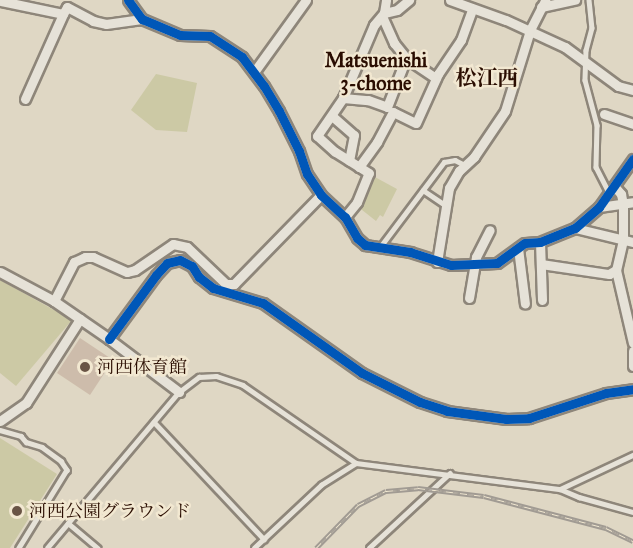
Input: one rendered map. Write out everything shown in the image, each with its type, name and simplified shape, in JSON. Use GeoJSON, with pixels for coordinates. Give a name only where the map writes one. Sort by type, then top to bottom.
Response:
{"type":"FeatureCollection","features":[{"type":"Feature","properties":{"kind":"street"},"geometry":{"type":"LineString","coordinates":[[128,0],[142,19]]}},
{"type":"Feature","properties":{"kind":"street"},"geometry":{"type":"LineString","coordinates":[[254,72],[306,0]]}},
{"type":"Feature","properties":{"kind":"street"},"geometry":{"type":"LineString","coordinates":[[345,217],[357,202],[369,173],[349,161],[317,136],[343,98],[374,26],[383,15],[386,0]]}},
{"type":"Feature","properties":{"kind":"street"},"geometry":{"type":"LineString","coordinates":[[383,15],[397,10],[409,0]]}},
{"type":"Feature","properties":{"kind":"street"},"geometry":{"type":"LineString","coordinates":[[450,0],[530,30],[565,47],[618,86],[633,90]]}},
{"type":"Feature","properties":{"kind":"street"},"geometry":{"type":"LineString","coordinates":[[437,262],[449,188],[465,165],[474,157],[505,111],[530,30],[543,4],[575,0]]}},
{"type":"Feature","properties":{"kind":"street"},"geometry":{"type":"LineString","coordinates":[[1,2],[63,14]]}},
{"type":"Feature","properties":{"kind":"street"},"geometry":{"type":"LineString","coordinates":[[25,99],[67,7],[93,21],[106,24],[142,19],[180,35],[210,36],[242,57],[254,72],[279,111],[299,151],[307,174],[321,195],[345,217],[357,238],[365,245],[410,252],[451,266],[497,263],[525,243],[540,242],[575,228],[599,207],[633,159]]}},
{"type":"Feature","properties":{"kind":"street"},"geometry":{"type":"LineString","coordinates":[[359,167],[377,142],[393,112],[416,123],[436,78],[461,40],[472,9]]}},
{"type":"Feature","properties":{"kind":"street"},"geometry":{"type":"LineString","coordinates":[[383,15],[394,43],[406,58],[436,78]]}},
{"type":"Feature","properties":{"kind":"street"},"geometry":{"type":"LineString","coordinates":[[343,98],[368,100],[387,107],[406,58]]}},
{"type":"Feature","properties":{"kind":"street"},"geometry":{"type":"LineString","coordinates":[[604,114],[633,124]]}},
{"type":"Feature","properties":{"kind":"street"},"geometry":{"type":"LineString","coordinates":[[332,116],[354,135],[349,161]]}},
{"type":"Feature","properties":{"kind":"street"},"geometry":{"type":"LineString","coordinates":[[612,189],[621,194],[628,203],[628,241],[616,270],[633,343]]}},
{"type":"Feature","properties":{"kind":"street"},"geometry":{"type":"LineString","coordinates":[[109,339],[167,263],[180,260],[195,263],[226,284],[234,284],[321,195]]}},
{"type":"Feature","properties":{"kind":"street"},"geometry":{"type":"LineString","coordinates":[[599,207],[628,203]]}},
{"type":"Feature","properties":{"kind":"street"},"geometry":{"type":"LineString","coordinates":[[575,228],[628,241]]}},
{"type":"Feature","properties":{"kind":"street"},"geometry":{"type":"LineString","coordinates":[[469,298],[474,263],[490,230]]}},
{"type":"Feature","properties":{"kind":"street"},"geometry":{"type":"LineString","coordinates":[[540,242],[543,300]]}},
{"type":"Feature","properties":{"kind":"street"},"geometry":{"type":"LineString","coordinates":[[54,301],[74,262],[85,257],[93,257],[127,272],[135,270],[162,249],[178,244],[187,247],[200,277],[213,288],[263,303],[362,373],[420,402],[447,411],[506,419],[529,418],[606,393],[633,389]]}},
{"type":"Feature","properties":{"kind":"street"},"geometry":{"type":"LineString","coordinates":[[518,248],[525,304]]}},
{"type":"Feature","properties":{"kind":"street"},"geometry":{"type":"LineString","coordinates":[[541,264],[609,274],[616,270]]}},
{"type":"Feature","properties":{"kind":"street"},"geometry":{"type":"LineString","coordinates":[[0,272],[54,301],[179,392]]}},
{"type":"Feature","properties":{"kind":"street"},"geometry":{"type":"LineString","coordinates":[[523,283],[541,280]]}},
{"type":"Feature","properties":{"kind":"street"},"geometry":{"type":"LineString","coordinates":[[0,422],[26,403],[80,319]]}},
{"type":"Feature","properties":{"kind":"street"},"geometry":{"type":"LineString","coordinates":[[633,351],[633,366]]}},
{"type":"Feature","properties":{"kind":"lane"},"geometry":{"type":"LineString","coordinates":[[589,0],[592,28],[585,80],[597,125],[596,167],[612,189]]}},
{"type":"Feature","properties":{"kind":"lane"},"geometry":{"type":"LineString","coordinates":[[380,247],[444,162],[455,160],[465,165]]}},
{"type":"Feature","properties":{"kind":"lane"},"geometry":{"type":"LineString","coordinates":[[423,190],[445,205]]}},
{"type":"Feature","properties":{"kind":"lane"},"geometry":{"type":"LineString","coordinates":[[47,548],[179,392],[199,377],[216,376],[243,385],[356,463],[450,473],[560,489],[579,497],[633,512]]}},
{"type":"Feature","properties":{"kind":"lane"},"geometry":{"type":"LineString","coordinates":[[154,422],[264,539]]}},
{"type":"Feature","properties":{"kind":"lane"},"geometry":{"type":"LineString","coordinates":[[0,430],[21,436],[26,442],[42,447],[61,461],[67,470],[19,548]]}},
{"type":"Feature","properties":{"kind":"lane"},"geometry":{"type":"LineString","coordinates":[[560,489],[633,455]]}},
{"type":"Feature","properties":{"kind":"lane"},"geometry":{"type":"LineString","coordinates":[[254,548],[321,485],[356,463]]}},
{"type":"Feature","properties":{"kind":"lane"},"geometry":{"type":"LineString","coordinates":[[369,548],[450,473]]}},
{"type":"Feature","properties":{"kind":"lane"},"geometry":{"type":"LineString","coordinates":[[68,523],[98,548]]}},
{"type":"Feature","properties":{"kind":"shaded area"},"geometry":{"type":"Polygon","coordinates":[[[156,74],[197,83],[187,132],[156,130],[131,110],[156,74]]]}},
{"type":"Feature","properties":{"kind":"shaded area"},"geometry":{"type":"Polygon","coordinates":[[[373,176],[397,189],[383,217],[380,215],[376,221],[357,206],[373,176]]]}},
{"type":"Feature","properties":{"kind":"shaded area"},"geometry":{"type":"Polygon","coordinates":[[[0,280],[72,320],[16,386],[0,373],[0,280]]]}},
{"type":"Feature","properties":{"kind":"shaded area","name":"河西公園グラウンド"},"geometry":{"type":"Polygon","coordinates":[[[0,438],[57,474],[10,548],[0,548],[0,438]]]}},
{"type":"Feature","properties":{"kind":"building","name":"河西体育館"},"geometry":{"type":"Polygon","coordinates":[[[80,338],[113,360],[90,395],[57,373],[80,338]]]}},
{"type":"Feature","properties":{"kind":"railway"},"geometry":{"type":"LineString","coordinates":[[316,548],[358,505],[386,491],[418,488],[484,496],[606,528],[633,541]]}},
{"type":"Feature","properties":{"kind":"cycle path"},"geometry":{"type":"LineString","coordinates":[[128,0],[142,19],[180,35],[210,36],[242,57],[279,111],[299,151],[307,174],[321,195],[345,217],[357,238],[365,245],[410,252],[451,265],[497,263],[525,243],[540,242],[575,228],[599,207],[633,159]]}},
{"type":"Feature","properties":{"kind":"cycle path"},"geometry":{"type":"LineString","coordinates":[[109,339],[156,275],[167,263],[180,260],[192,266],[199,277],[213,288],[263,303],[362,373],[420,402],[447,411],[506,419],[529,418],[606,393],[633,389]]}},
{"type":"Feature","properties":{"kind":"place","name":"河西体育館"},"geometry":{"type":"Point","coordinates":[85,367]}},
{"type":"Feature","properties":{"kind":"place","name":"河西公園グラウンド"},"geometry":{"type":"Point","coordinates":[17,511]}},
{"type":"Feature","properties":{"kind":"district","name":"Matsuenishi 3-chome"},"geometry":{"type":"Point","coordinates":[376,72]}},
{"type":"Feature","properties":{"kind":"district","name":"松江西"},"geometry":{"type":"Point","coordinates":[487,78]}}]}
